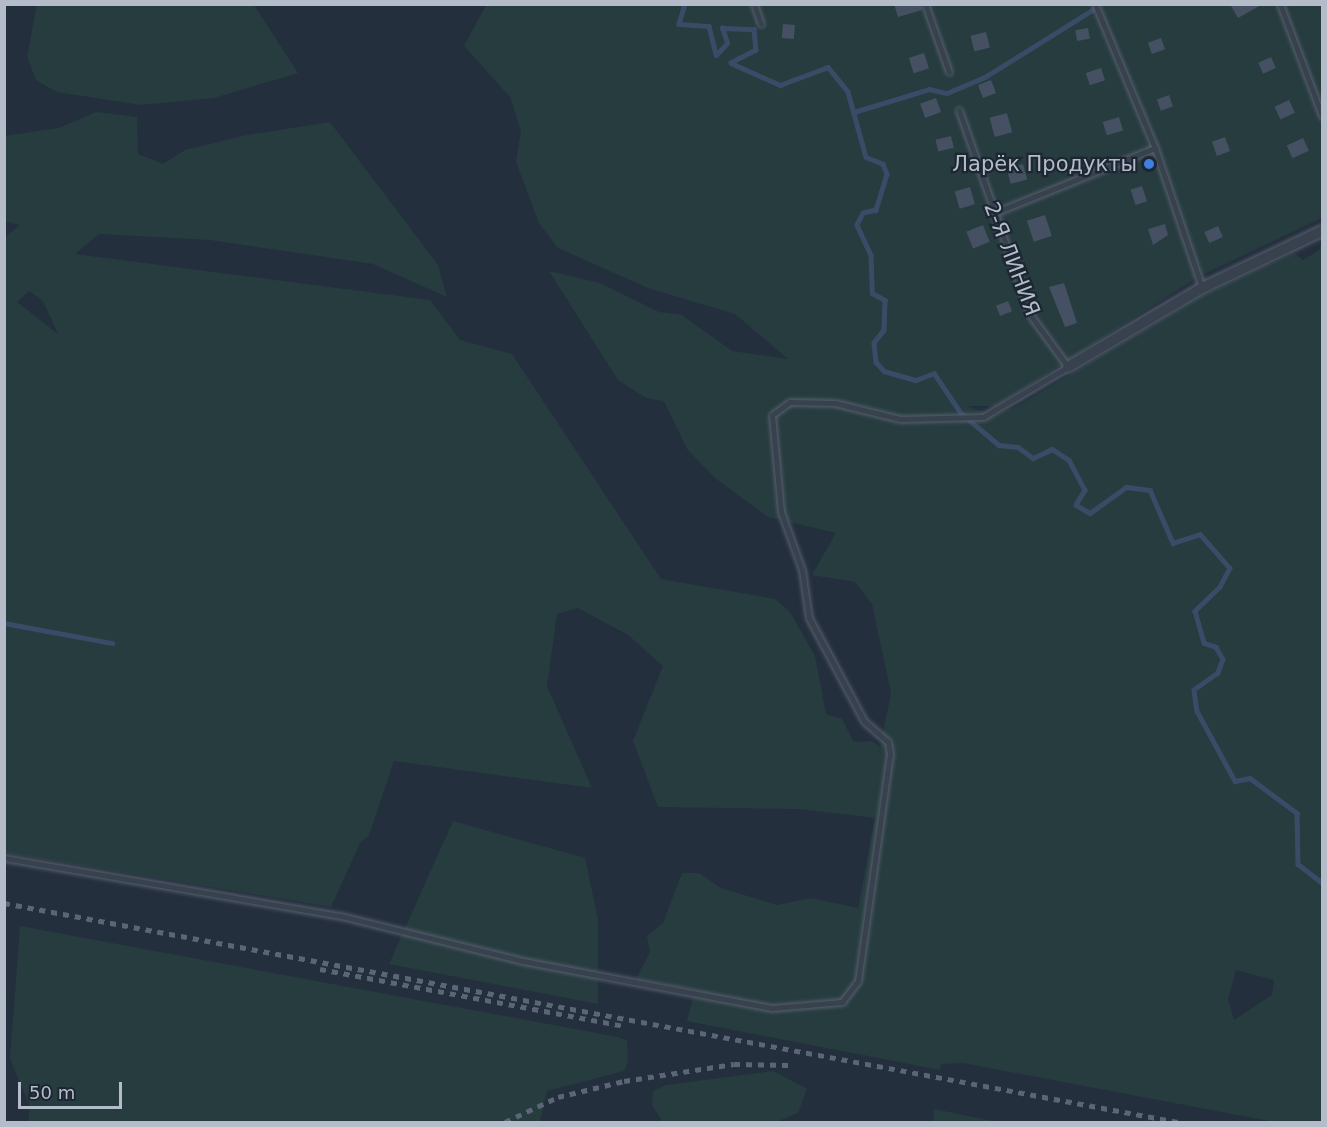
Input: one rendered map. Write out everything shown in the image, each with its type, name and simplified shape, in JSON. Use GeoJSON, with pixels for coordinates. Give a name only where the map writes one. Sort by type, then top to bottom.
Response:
{"type":"FeatureCollection","features":[{"type":"Feature","properties":{"kind":"street"},"geometry":{"type":"LineString","coordinates":[[1068,368],[1202,288],[1323,231]]}},
{"type":"Feature","properties":{"kind":"lane"},"geometry":{"type":"LineString","coordinates":[[754,4],[761,24]]}},
{"type":"Feature","properties":{"kind":"lane"},"geometry":{"type":"LineString","coordinates":[[925,4],[949,72]]}},
{"type":"Feature","properties":{"kind":"lane"},"geometry":{"type":"LineString","coordinates":[[1095,4],[1155,148],[1202,288]]}},
{"type":"Feature","properties":{"kind":"lane"},"geometry":{"type":"LineString","coordinates":[[1280,4],[1323,116]]}},
{"type":"Feature","properties":{"kind":"lane","name":"2-Я ЛИНИЯ"},"geometry":{"type":"LineString","coordinates":[[959,110],[1031,315],[1068,368]]}},
{"type":"Feature","properties":{"kind":"lane"},"geometry":{"type":"LineString","coordinates":[[994,213],[1155,148]]}},
{"type":"Feature","properties":{"kind":"lane"},"geometry":{"type":"LineString","coordinates":[[4,858],[341,916],[523,961],[772,1008],[842,1002],[858,981],[890,754],[888,742],[864,721],[809,618],[802,570],[781,512],[772,415],[790,402],[835,403],[900,419],[982,417],[1068,368]]}},
{"type":"Feature","properties":{"kind":"green space"},"geometry":{"type":"Polygon","coordinates":[[[37,5],[254,5],[298,73],[214,98],[141,105],[57,92],[36,80],[27,56],[37,5]]]}},
{"type":"Feature","properties":{"kind":"green space"},"geometry":{"type":"Polygon","coordinates":[[[486,5],[1322,5],[1322,218],[1198,277],[996,406],[966,406],[995,415],[1016,407],[1202,296],[1294,253],[1303,260],[1320,250],[1322,239],[1322,1122],[1275,1122],[963,1063],[941,1064],[940,1070],[687,1021],[695,990],[636,979],[650,952],[647,936],[663,923],[682,873],[699,873],[721,888],[777,905],[811,898],[858,908],[875,818],[799,809],[658,807],[633,741],[663,666],[628,635],[578,608],[557,614],[547,686],[592,788],[394,761],[369,835],[360,843],[331,907],[5,853],[4,238],[20,225],[5,221],[4,136],[59,128],[96,112],[137,117],[138,154],[163,164],[185,150],[247,135],[330,122],[438,265],[447,297],[373,264],[210,240],[99,234],[75,254],[430,300],[460,340],[512,354],[661,579],[775,599],[790,612],[815,656],[826,714],[842,719],[854,742],[872,741],[880,747],[891,693],[872,604],[855,582],[812,575],[836,533],[768,517],[715,478],[687,449],[664,401],[646,398],[618,380],[549,271],[600,283],[659,312],[682,315],[732,351],[788,359],[735,314],[648,288],[558,248],[539,223],[516,162],[521,131],[510,97],[464,46],[486,5]],[[29,291],[17,302],[58,334],[43,301],[29,291]],[[1236,970],[1228,999],[1234,1020],[1272,995],[1274,980],[1236,970]]]}},
{"type":"Feature","properties":{"kind":"green space"},"geometry":{"type":"Polygon","coordinates":[[[453,821],[585,858],[598,919],[598,1004],[389,964],[453,821]]]}},
{"type":"Feature","properties":{"kind":"green space"},"geometry":{"type":"Polygon","coordinates":[[[20,926],[618,1037],[627,1041],[628,1061],[624,1071],[547,1091],[540,1122],[28,1122],[30,1106],[10,1059],[20,926]]]}},
{"type":"Feature","properties":{"kind":"green space"},"geometry":{"type":"Polygon","coordinates":[[[773,1071],[807,1089],[798,1113],[776,1122],[663,1122],[652,1105],[653,1091],[666,1085],[773,1071]]]}},
{"type":"Feature","properties":{"kind":"green space"},"geometry":{"type":"Polygon","coordinates":[[[934,1109],[998,1122],[934,1122],[934,1109]]]}},
{"type":"Feature","properties":{"kind":"building"},"geometry":{"type":"Polygon","coordinates":[[[894,4],[920,4],[922,10],[898,17],[894,4]]]}},
{"type":"Feature","properties":{"kind":"building"},"geometry":{"type":"Polygon","coordinates":[[[1230,4],[1263,4],[1238,18],[1230,4]]]}},
{"type":"Feature","properties":{"kind":"building"},"geometry":{"type":"Polygon","coordinates":[[[783,24],[795,25],[794,39],[782,38],[783,24]]]}},
{"type":"Feature","properties":{"kind":"building"},"geometry":{"type":"Polygon","coordinates":[[[1088,28],[1090,39],[1077,41],[1075,30],[1088,28]]]}},
{"type":"Feature","properties":{"kind":"building"},"geometry":{"type":"Polygon","coordinates":[[[986,32],[990,48],[974,51],[970,36],[986,32]]]}},
{"type":"Feature","properties":{"kind":"building"},"geometry":{"type":"Polygon","coordinates":[[[1161,38],[1165,49],[1152,54],[1148,43],[1161,38]]]}},
{"type":"Feature","properties":{"kind":"building"},"geometry":{"type":"Polygon","coordinates":[[[924,53],[929,68],[914,73],[909,58],[924,53]]]}},
{"type":"Feature","properties":{"kind":"building"},"geometry":{"type":"Polygon","coordinates":[[[1271,57],[1276,68],[1263,74],[1258,63],[1271,57]]]}},
{"type":"Feature","properties":{"kind":"building"},"geometry":{"type":"Polygon","coordinates":[[[1101,68],[1105,80],[1090,85],[1086,73],[1101,68]]]}},
{"type":"Feature","properties":{"kind":"building"},"geometry":{"type":"Polygon","coordinates":[[[991,80],[996,93],[983,98],[978,85],[991,80]]]}},
{"type":"Feature","properties":{"kind":"building"},"geometry":{"type":"Polygon","coordinates":[[[1169,95],[1173,106],[1161,111],[1157,99],[1169,95]]]}},
{"type":"Feature","properties":{"kind":"building"},"geometry":{"type":"Polygon","coordinates":[[[936,98],[941,112],[925,118],[920,104],[936,98]]]}},
{"type":"Feature","properties":{"kind":"building"},"geometry":{"type":"Polygon","coordinates":[[[1289,100],[1295,113],[1280,119],[1274,107],[1289,100]]]}},
{"type":"Feature","properties":{"kind":"building"},"geometry":{"type":"Polygon","coordinates":[[[1007,113],[1012,132],[995,137],[990,118],[1007,113]]]}},
{"type":"Feature","properties":{"kind":"building"},"geometry":{"type":"Polygon","coordinates":[[[1119,117],[1123,130],[1107,135],[1103,122],[1119,117]]]}},
{"type":"Feature","properties":{"kind":"building"},"geometry":{"type":"Polygon","coordinates":[[[951,136],[954,148],[938,152],[935,140],[951,136]]]}},
{"type":"Feature","properties":{"kind":"building"},"geometry":{"type":"Polygon","coordinates":[[[1225,137],[1230,151],[1217,156],[1212,142],[1225,137]]]}},
{"type":"Feature","properties":{"kind":"building"},"geometry":{"type":"Polygon","coordinates":[[[1303,138],[1309,151],[1293,158],[1287,146],[1303,138]]]}},
{"type":"Feature","properties":{"kind":"building"},"geometry":{"type":"Polygon","coordinates":[[[1023,164],[1027,179],[1011,184],[1007,168],[1023,164]]]}},
{"type":"Feature","properties":{"kind":"building"},"geometry":{"type":"Polygon","coordinates":[[[1142,186],[1147,201],[1136,205],[1131,190],[1142,186]]]}},
{"type":"Feature","properties":{"kind":"building"},"geometry":{"type":"Polygon","coordinates":[[[970,187],[975,204],[960,209],[955,191],[970,187]]]}},
{"type":"Feature","properties":{"kind":"building"},"geometry":{"type":"Polygon","coordinates":[[[1045,215],[1052,236],[1034,242],[1027,221],[1045,215]]]}},
{"type":"Feature","properties":{"kind":"building"},"geometry":{"type":"Polygon","coordinates":[[[1165,224],[1168,235],[1153,245],[1148,229],[1165,224]]]}},
{"type":"Feature","properties":{"kind":"building"},"geometry":{"type":"Polygon","coordinates":[[[983,225],[990,242],[973,248],[966,232],[983,225]]]}},
{"type":"Feature","properties":{"kind":"building"},"geometry":{"type":"Polygon","coordinates":[[[1218,226],[1223,237],[1209,243],[1204,232],[1218,226]]]}},
{"type":"Feature","properties":{"kind":"building"},"geometry":{"type":"Polygon","coordinates":[[[1064,283],[1077,323],[1065,327],[1049,287],[1064,283]]]}},
{"type":"Feature","properties":{"kind":"building"},"geometry":{"type":"Polygon","coordinates":[[[1008,301],[1012,311],[1000,316],[996,306],[1008,301]]]}},
{"type":"Feature","properties":{"kind":"waterway"},"geometry":{"type":"LineString","coordinates":[[632,4],[644,4]]}},
{"type":"Feature","properties":{"kind":"waterway"},"geometry":{"type":"LineString","coordinates":[[685,4],[679,24],[709,26],[716,55],[727,43],[722,28],[754,29],[756,50],[731,63],[780,85],[828,67],[848,92],[866,157],[883,164],[887,174],[876,210],[863,213],[857,225],[871,255],[872,293],[885,300],[884,330],[874,343],[876,362],[884,371],[916,380],[934,373],[961,413],[999,445],[1018,447],[1033,458],[1052,449],[1069,460],[1085,490],[1076,505],[1090,513],[1126,487],[1150,490],[1173,543],[1200,534],[1230,568],[1220,587],[1195,611],[1204,643],[1216,647],[1223,659],[1218,673],[1194,690],[1197,711],[1235,781],[1250,778],[1297,813],[1298,864],[1322,883]]}},
{"type":"Feature","properties":{"kind":"waterway"},"geometry":{"type":"LineString","coordinates":[[854,112],[929,89],[947,93],[985,77],[1094,9]]}},
{"type":"Feature","properties":{"kind":"waterway"},"geometry":{"type":"LineString","coordinates":[[4,623],[112,643]]}},
{"type":"Feature","properties":{"kind":"railway"},"geometry":{"type":"LineString","coordinates":[[4,903],[1178,1122]]}},
{"type":"Feature","properties":{"kind":"railway"},"geometry":{"type":"LineString","coordinates":[[320,969],[624,1026]]}},
{"type":"Feature","properties":{"kind":"railway"},"geometry":{"type":"LineString","coordinates":[[505,1122],[558,1097],[624,1081],[734,1064],[790,1065]]}},
{"type":"Feature","properties":{"kind":"place","name":"Ларёк Продукты"},"geometry":{"type":"Point","coordinates":[1149,164]}}]}
